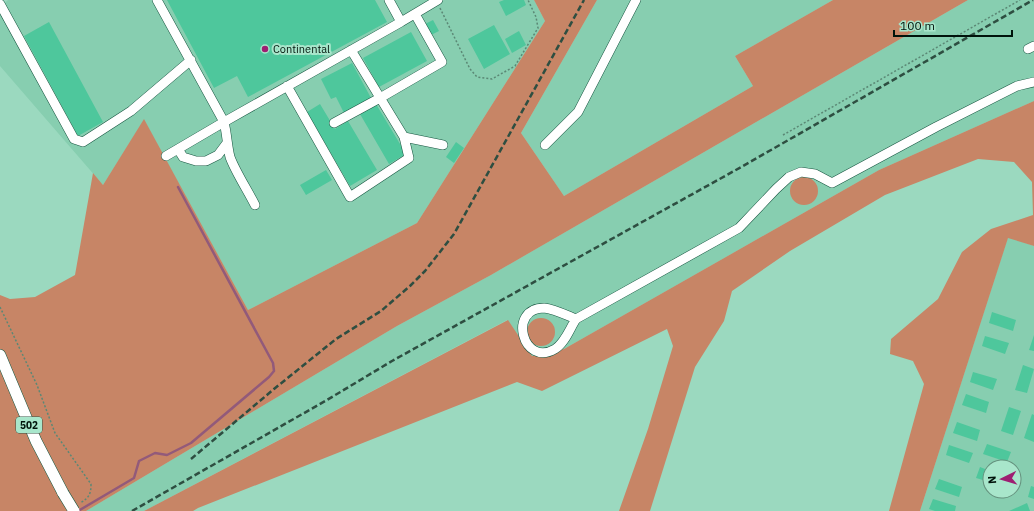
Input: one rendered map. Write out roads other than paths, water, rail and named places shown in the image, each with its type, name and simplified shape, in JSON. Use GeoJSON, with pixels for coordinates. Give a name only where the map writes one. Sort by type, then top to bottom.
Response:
{"type":"FeatureCollection","features":[{"type":"Feature","properties":{"kind":"main road","name":"502"},"geometry":{"type":"LineString","coordinates":[[0,355],[36,440],[63,493],[75,508]]}},
{"type":"Feature","properties":{"kind":"lane"},"geometry":{"type":"LineString","coordinates":[[157,0],[224,122],[231,158],[255,205]]}},
{"type":"Feature","properties":{"kind":"lane"},"geometry":{"type":"LineString","coordinates":[[389,0],[401,22]]}},
{"type":"Feature","properties":{"kind":"lane"},"geometry":{"type":"LineString","coordinates":[[166,156],[437,0]]}},
{"type":"Feature","properties":{"kind":"lane"},"geometry":{"type":"LineString","coordinates":[[545,145],[578,112],[636,0]]}},
{"type":"Feature","properties":{"kind":"lane"},"geometry":{"type":"LineString","coordinates":[[0,4],[74,139],[83,142],[131,111],[191,60]]}},
{"type":"Feature","properties":{"kind":"lane"},"geometry":{"type":"LineString","coordinates":[[334,123],[442,62],[415,14]]}},
{"type":"Feature","properties":{"kind":"lane"},"geometry":{"type":"LineString","coordinates":[[287,86],[350,198],[409,158],[404,137],[352,50]]}},
{"type":"Feature","properties":{"kind":"lane"},"geometry":{"type":"LineString","coordinates":[[576,319],[550,309],[535,310],[530,313],[524,321],[522,331],[524,341],[531,348],[540,352],[550,351],[559,346],[576,319],[740,228],[776,189],[790,177],[801,172],[815,174],[832,183],[936,126],[1017,86],[1034,82]]}},
{"type":"Feature","properties":{"kind":"lane"},"geometry":{"type":"LineString","coordinates":[[404,137],[443,145]]}},
{"type":"Feature","properties":{"kind":"lane"},"geometry":{"type":"LineString","coordinates":[[178,149],[183,157],[196,161],[206,161],[218,155],[227,143]]}},
{"type":"Feature","properties":{"kind":"waterway"},"geometry":{"type":"LineString","coordinates":[[78,511],[134,478],[139,461],[155,453],[167,455],[191,443],[269,377],[274,371],[273,363],[178,187]]}},
{"type":"Feature","properties":{"kind":"railway"},"geometry":{"type":"LineString","coordinates":[[191,459],[336,339],[381,311],[425,271],[454,234],[584,0]]}},
{"type":"Feature","properties":{"kind":"railway"},"geometry":{"type":"LineString","coordinates":[[132,511],[327,400],[392,361],[743,166],[1033,0]]}},
{"type":"Feature","properties":{"kind":"place","name":"Continental"},"geometry":{"type":"Point","coordinates":[265,49]}}]}
